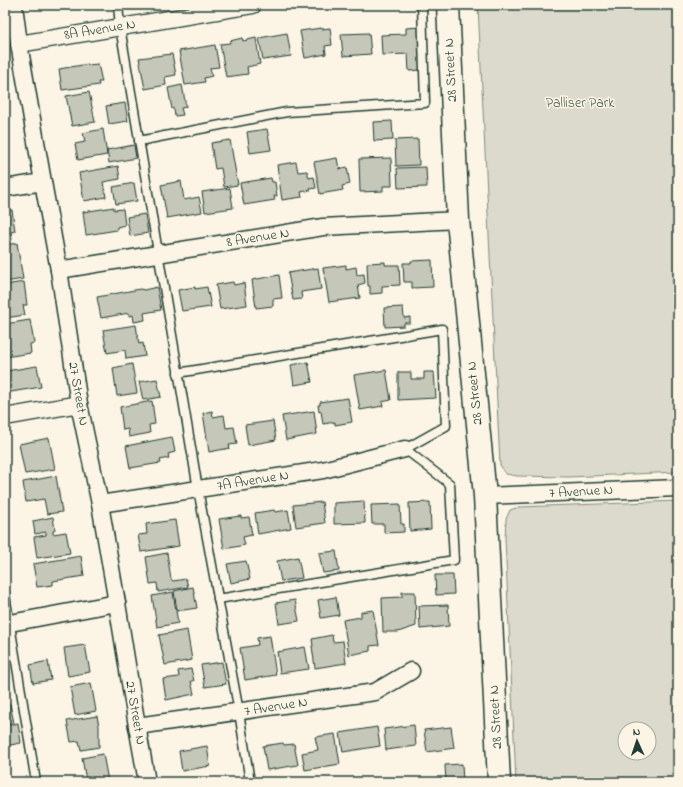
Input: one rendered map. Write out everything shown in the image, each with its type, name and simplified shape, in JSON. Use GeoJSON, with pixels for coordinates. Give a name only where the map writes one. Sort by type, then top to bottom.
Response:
{"type":"FeatureCollection","features":[{"type":"Feature","properties":{"kind":"main road","name":"28 Street N"},"geometry":{"type":"LineString","coordinates":[[448,5],[458,220],[485,496],[499,782]]}},
{"type":"Feature","properties":{"kind":"street","name":"27 Street N"},"geometry":{"type":"LineString","coordinates":[[14,5],[42,182],[59,270],[79,404],[100,504],[147,782]]}},
{"type":"Feature","properties":{"kind":"street","name":"8A Avenue N"},"geometry":{"type":"LineString","coordinates":[[19,44],[253,5]]}},
{"type":"Feature","properties":{"kind":"street"},"geometry":{"type":"LineString","coordinates":[[5,188],[42,182]]}},
{"type":"Feature","properties":{"kind":"street","name":"8 Avenue N"},"geometry":{"type":"LineString","coordinates":[[59,270],[323,227],[458,220]]}},
{"type":"Feature","properties":{"kind":"street"},"geometry":{"type":"LineString","coordinates":[[5,417],[79,404]]}},
{"type":"Feature","properties":{"kind":"street","name":"7A Avenue N"},"geometry":{"type":"LineString","coordinates":[[100,504],[323,470],[405,449]]}},
{"type":"Feature","properties":{"kind":"street","name":"7 Avenue N"},"geometry":{"type":"LineString","coordinates":[[485,496],[678,488]]}},
{"type":"Feature","properties":{"kind":"street"},"geometry":{"type":"LineString","coordinates":[[8,623],[117,602]]}},
{"type":"Feature","properties":{"kind":"street","name":"7 Avenue N"},"geometry":{"type":"LineString","coordinates":[[137,726],[375,692],[411,671]]}},
{"type":"Feature","properties":{"kind":"lane"},"geometry":{"type":"LineString","coordinates":[[118,5],[120,27],[178,373],[239,712],[250,782]]}},
{"type":"Feature","properties":{"kind":"lane"},"geometry":{"type":"LineString","coordinates":[[140,141],[287,112],[425,103],[422,5]]}},
{"type":"Feature","properties":{"kind":"lane"},"geometry":{"type":"LineString","coordinates":[[178,373],[442,328],[446,426],[405,449],[450,484],[454,560],[218,599]]}},
{"type":"Feature","properties":{"kind":"lane"},"geometry":{"type":"LineString","coordinates":[[5,595],[8,623],[36,782]]}},
{"type":"Feature","properties":{"kind":"green space","name":"Palliser Park"},"geometry":{"type":"Polygon","coordinates":[[[478,5],[678,5],[678,472],[569,477],[517,476],[506,474],[500,465],[478,5]]]}},
{"type":"Feature","properties":{"kind":"green space"},"geometry":{"type":"Polygon","coordinates":[[[678,501],[678,782],[516,782],[505,538],[506,519],[510,510],[519,507],[678,501]]]}},
{"type":"Feature","properties":{"kind":"building"},"geometry":{"type":"Polygon","coordinates":[[[419,27],[421,70],[409,71],[408,54],[382,55],[381,35],[406,34],[406,28],[419,27]]]}},
{"type":"Feature","properties":{"kind":"building"},"geometry":{"type":"Polygon","coordinates":[[[330,28],[332,45],[325,46],[326,54],[305,58],[300,31],[330,28]]]}},
{"type":"Feature","properties":{"kind":"building"},"geometry":{"type":"Polygon","coordinates":[[[287,33],[291,56],[263,60],[259,38],[287,33]]]}},
{"type":"Feature","properties":{"kind":"building"},"geometry":{"type":"Polygon","coordinates":[[[369,33],[371,54],[343,56],[341,34],[369,33]]]}},
{"type":"Feature","properties":{"kind":"building"},"geometry":{"type":"Polygon","coordinates":[[[242,38],[243,41],[256,38],[260,64],[247,67],[248,74],[226,77],[220,44],[230,43],[230,41],[242,38]]]}},
{"type":"Feature","properties":{"kind":"building"},"geometry":{"type":"Polygon","coordinates":[[[215,45],[219,67],[210,68],[212,76],[204,78],[205,82],[185,85],[179,51],[215,45]]]}},
{"type":"Feature","properties":{"kind":"building"},"geometry":{"type":"Polygon","coordinates":[[[172,54],[176,75],[165,77],[166,85],[145,89],[139,58],[172,54]]]}},
{"type":"Feature","properties":{"kind":"building"},"geometry":{"type":"Polygon","coordinates":[[[88,64],[98,64],[102,82],[98,82],[99,85],[62,90],[59,69],[88,64]]]}},
{"type":"Feature","properties":{"kind":"building"},"geometry":{"type":"Polygon","coordinates":[[[182,85],[186,107],[181,108],[183,115],[175,116],[174,109],[172,109],[168,88],[182,85]]]}},
{"type":"Feature","properties":{"kind":"building"},"geometry":{"type":"Polygon","coordinates":[[[89,92],[95,122],[72,126],[66,96],[89,92]]]}},
{"type":"Feature","properties":{"kind":"building"},"geometry":{"type":"Polygon","coordinates":[[[125,103],[128,121],[109,124],[106,106],[125,103]]]}},
{"type":"Feature","properties":{"kind":"building"},"geometry":{"type":"Polygon","coordinates":[[[392,121],[393,140],[374,141],[373,122],[392,121]]]}},
{"type":"Feature","properties":{"kind":"building"},"geometry":{"type":"Polygon","coordinates":[[[103,129],[107,155],[78,160],[75,144],[85,142],[83,133],[103,129]]]}},
{"type":"Feature","properties":{"kind":"building"},"geometry":{"type":"Polygon","coordinates":[[[267,129],[271,150],[250,153],[247,132],[267,129]]]}},
{"type":"Feature","properties":{"kind":"building"},"geometry":{"type":"Polygon","coordinates":[[[418,139],[419,165],[396,166],[395,140],[418,139]]]}},
{"type":"Feature","properties":{"kind":"building"},"geometry":{"type":"Polygon","coordinates":[[[230,140],[238,185],[224,187],[221,168],[215,169],[211,143],[230,140]]]}},
{"type":"Feature","properties":{"kind":"building"},"geometry":{"type":"Polygon","coordinates":[[[134,145],[136,158],[109,163],[107,150],[134,145]]]}},
{"type":"Feature","properties":{"kind":"building"},"geometry":{"type":"Polygon","coordinates":[[[337,158],[339,169],[347,167],[350,184],[342,186],[343,190],[320,194],[314,162],[337,158]]]}},
{"type":"Feature","properties":{"kind":"building"},"geometry":{"type":"Polygon","coordinates":[[[391,158],[392,186],[383,186],[383,191],[360,192],[359,159],[391,158]]]}},
{"type":"Feature","properties":{"kind":"building"},"geometry":{"type":"Polygon","coordinates":[[[296,162],[298,172],[307,171],[309,178],[314,177],[316,188],[301,192],[302,197],[282,200],[277,165],[296,162]]]}},
{"type":"Feature","properties":{"kind":"building"},"geometry":{"type":"Polygon","coordinates":[[[118,166],[120,179],[103,182],[106,197],[84,201],[79,173],[118,166]]]}},
{"type":"Feature","properties":{"kind":"building"},"geometry":{"type":"Polygon","coordinates":[[[426,167],[427,187],[398,188],[397,168],[426,167]]]}},
{"type":"Feature","properties":{"kind":"building"},"geometry":{"type":"Polygon","coordinates":[[[271,178],[272,182],[275,182],[277,196],[274,196],[275,200],[244,205],[240,183],[271,178]]]}},
{"type":"Feature","properties":{"kind":"building"},"geometry":{"type":"Polygon","coordinates":[[[181,181],[184,200],[199,197],[202,212],[167,218],[161,185],[181,181]]]}},
{"type":"Feature","properties":{"kind":"building"},"geometry":{"type":"Polygon","coordinates":[[[134,183],[137,201],[116,204],[113,187],[134,183]]]}},
{"type":"Feature","properties":{"kind":"building"},"geometry":{"type":"Polygon","coordinates":[[[230,188],[233,208],[205,212],[202,192],[230,188]]]}},
{"type":"Feature","properties":{"kind":"building"},"geometry":{"type":"Polygon","coordinates":[[[114,207],[114,210],[123,209],[125,225],[117,227],[117,230],[86,235],[83,212],[114,207]]]}},
{"type":"Feature","properties":{"kind":"building"},"geometry":{"type":"Polygon","coordinates":[[[12,210],[15,231],[11,232],[12,240],[5,241],[5,211],[12,210]]]}},
{"type":"Feature","properties":{"kind":"building"},"geometry":{"type":"Polygon","coordinates":[[[145,214],[148,233],[130,236],[127,217],[145,214]]]}},
{"type":"Feature","properties":{"kind":"building"},"geometry":{"type":"Polygon","coordinates":[[[17,243],[23,279],[5,282],[5,245],[17,243]]]}},
{"type":"Feature","properties":{"kind":"building"},"geometry":{"type":"Polygon","coordinates":[[[432,260],[433,287],[412,288],[412,282],[404,282],[403,263],[432,260]]]}},
{"type":"Feature","properties":{"kind":"building"},"geometry":{"type":"Polygon","coordinates":[[[385,262],[385,265],[399,265],[400,285],[382,286],[382,293],[370,294],[370,286],[368,286],[367,263],[385,262]]]}},
{"type":"Feature","properties":{"kind":"building"},"geometry":{"type":"Polygon","coordinates":[[[346,265],[346,269],[356,267],[357,275],[364,274],[365,283],[358,285],[360,298],[329,302],[323,268],[346,265]]]}},
{"type":"Feature","properties":{"kind":"building"},"geometry":{"type":"Polygon","coordinates":[[[318,268],[321,289],[301,292],[302,299],[293,300],[288,273],[318,268]]]}},
{"type":"Feature","properties":{"kind":"building"},"geometry":{"type":"Polygon","coordinates":[[[279,275],[282,298],[273,299],[273,306],[256,308],[252,280],[279,275]]]}},
{"type":"Feature","properties":{"kind":"building"},"geometry":{"type":"Polygon","coordinates":[[[24,282],[27,305],[23,305],[25,315],[5,318],[5,285],[24,282]]]}},
{"type":"Feature","properties":{"kind":"building"},"geometry":{"type":"Polygon","coordinates":[[[233,282],[234,285],[244,283],[247,305],[220,309],[216,285],[233,282]]]}},
{"type":"Feature","properties":{"kind":"building"},"geometry":{"type":"Polygon","coordinates":[[[157,287],[161,310],[144,313],[145,320],[134,322],[133,315],[129,316],[129,313],[101,318],[97,297],[157,287]]]}},
{"type":"Feature","properties":{"kind":"building"},"geometry":{"type":"Polygon","coordinates":[[[195,287],[195,289],[207,287],[211,307],[182,311],[178,290],[195,287]]]}},
{"type":"Feature","properties":{"kind":"building"},"geometry":{"type":"Polygon","coordinates":[[[403,307],[404,318],[410,317],[410,323],[404,323],[404,326],[385,327],[384,308],[403,307]]]}},
{"type":"Feature","properties":{"kind":"building"},"geometry":{"type":"Polygon","coordinates":[[[30,320],[34,343],[30,344],[31,353],[5,357],[5,324],[30,320]]]}},
{"type":"Feature","properties":{"kind":"building"},"geometry":{"type":"Polygon","coordinates":[[[136,325],[139,344],[143,343],[145,356],[126,359],[125,350],[107,353],[103,330],[136,325]]]}},
{"type":"Feature","properties":{"kind":"building"},"geometry":{"type":"Polygon","coordinates":[[[308,362],[312,382],[294,385],[291,365],[308,362]]]}},
{"type":"Feature","properties":{"kind":"building"},"geometry":{"type":"Polygon","coordinates":[[[5,364],[6,371],[37,366],[41,387],[5,393],[5,364]]]}},
{"type":"Feature","properties":{"kind":"building"},"geometry":{"type":"Polygon","coordinates":[[[132,364],[137,393],[117,396],[113,368],[132,364]]]}},
{"type":"Feature","properties":{"kind":"building"},"geometry":{"type":"Polygon","coordinates":[[[386,370],[391,400],[382,402],[383,406],[360,410],[354,375],[386,370]]]}},
{"type":"Feature","properties":{"kind":"building"},"geometry":{"type":"Polygon","coordinates":[[[398,372],[411,372],[411,379],[424,379],[424,372],[434,372],[436,398],[398,400],[398,372]]]}},
{"type":"Feature","properties":{"kind":"building"},"geometry":{"type":"Polygon","coordinates":[[[157,379],[161,397],[143,400],[139,382],[157,379]]]}},
{"type":"Feature","properties":{"kind":"building"},"geometry":{"type":"Polygon","coordinates":[[[348,398],[352,422],[335,425],[335,422],[323,424],[321,411],[319,412],[318,405],[320,405],[320,402],[348,398]]]}},
{"type":"Feature","properties":{"kind":"building"},"geometry":{"type":"Polygon","coordinates":[[[152,401],[155,424],[149,425],[150,433],[129,437],[128,429],[123,430],[120,407],[152,401]]]}},
{"type":"Feature","properties":{"kind":"building"},"geometry":{"type":"Polygon","coordinates":[[[212,411],[213,417],[224,415],[226,428],[234,427],[237,444],[229,445],[230,448],[209,452],[203,413],[212,411]]]}},
{"type":"Feature","properties":{"kind":"building"},"geometry":{"type":"Polygon","coordinates":[[[314,411],[317,434],[286,440],[282,416],[314,411]]]}},
{"type":"Feature","properties":{"kind":"building"},"geometry":{"type":"Polygon","coordinates":[[[273,421],[276,440],[248,445],[245,425],[273,421]]]}},
{"type":"Feature","properties":{"kind":"building"},"geometry":{"type":"Polygon","coordinates":[[[172,437],[175,452],[168,454],[169,458],[160,460],[161,463],[130,468],[126,446],[172,437]]]}},
{"type":"Feature","properties":{"kind":"building"},"geometry":{"type":"Polygon","coordinates":[[[49,438],[55,469],[25,474],[19,444],[49,438]]]}},
{"type":"Feature","properties":{"kind":"building"},"geometry":{"type":"Polygon","coordinates":[[[56,476],[62,512],[47,514],[44,499],[26,502],[23,482],[56,476]]]}},
{"type":"Feature","properties":{"kind":"building"},"geometry":{"type":"Polygon","coordinates":[[[364,501],[365,523],[334,524],[334,503],[364,501]]]}},
{"type":"Feature","properties":{"kind":"building"},"geometry":{"type":"Polygon","coordinates":[[[322,502],[325,523],[296,527],[293,505],[322,502]]]}},
{"type":"Feature","properties":{"kind":"building"},"geometry":{"type":"Polygon","coordinates":[[[430,502],[431,529],[410,531],[409,503],[430,502]]]}},
{"type":"Feature","properties":{"kind":"building"},"geometry":{"type":"Polygon","coordinates":[[[400,504],[401,524],[404,524],[404,532],[384,533],[384,524],[372,524],[371,505],[400,504]]]}},
{"type":"Feature","properties":{"kind":"building"},"geometry":{"type":"Polygon","coordinates":[[[274,510],[275,512],[288,510],[291,528],[258,534],[255,513],[274,510]]]}},
{"type":"Feature","properties":{"kind":"building"},"geometry":{"type":"Polygon","coordinates":[[[241,516],[241,518],[249,517],[252,535],[243,537],[245,545],[224,549],[219,519],[241,516]]]}},
{"type":"Feature","properties":{"kind":"building"},"geometry":{"type":"Polygon","coordinates":[[[53,517],[55,530],[53,531],[53,534],[66,532],[70,553],[37,558],[34,537],[46,535],[46,532],[35,534],[33,521],[53,517]]]}},
{"type":"Feature","properties":{"kind":"building"},"geometry":{"type":"Polygon","coordinates":[[[175,520],[179,546],[141,552],[138,535],[147,534],[146,524],[175,520]]]}},
{"type":"Feature","properties":{"kind":"building"},"geometry":{"type":"Polygon","coordinates":[[[336,551],[339,571],[323,573],[319,553],[336,551]]]}},
{"type":"Feature","properties":{"kind":"building"},"geometry":{"type":"Polygon","coordinates":[[[167,553],[171,579],[173,581],[186,579],[188,587],[158,592],[157,583],[150,584],[146,557],[167,553]]]}},
{"type":"Feature","properties":{"kind":"building"},"geometry":{"type":"Polygon","coordinates":[[[81,556],[84,576],[53,581],[53,585],[37,587],[33,564],[81,556]]]}},
{"type":"Feature","properties":{"kind":"building"},"geometry":{"type":"Polygon","coordinates":[[[298,557],[302,578],[281,581],[277,561],[298,557]]]}},
{"type":"Feature","properties":{"kind":"building"},"geometry":{"type":"Polygon","coordinates":[[[246,561],[250,579],[231,583],[227,564],[246,561]]]}},
{"type":"Feature","properties":{"kind":"building"},"geometry":{"type":"Polygon","coordinates":[[[435,575],[453,575],[454,594],[436,595],[435,575]]]}},
{"type":"Feature","properties":{"kind":"building"},"geometry":{"type":"Polygon","coordinates":[[[193,587],[197,608],[177,611],[174,591],[193,587]]]}},
{"type":"Feature","properties":{"kind":"building"},"geometry":{"type":"Polygon","coordinates":[[[173,592],[178,623],[157,627],[152,596],[173,592]]]}},
{"type":"Feature","properties":{"kind":"building"},"geometry":{"type":"Polygon","coordinates":[[[402,592],[415,592],[416,626],[398,632],[383,632],[382,598],[402,597],[402,592]]]}},
{"type":"Feature","properties":{"kind":"building"},"geometry":{"type":"Polygon","coordinates":[[[336,597],[339,615],[321,618],[318,600],[336,597]]]}},
{"type":"Feature","properties":{"kind":"building"},"geometry":{"type":"Polygon","coordinates":[[[295,600],[299,621],[279,624],[276,603],[295,600]]]}},
{"type":"Feature","properties":{"kind":"building"},"geometry":{"type":"Polygon","coordinates":[[[448,605],[449,626],[420,629],[419,606],[448,605]]]}},
{"type":"Feature","properties":{"kind":"building"},"geometry":{"type":"Polygon","coordinates":[[[373,610],[379,645],[370,646],[370,651],[349,655],[343,620],[361,617],[361,612],[373,610]]]}},
{"type":"Feature","properties":{"kind":"building"},"geometry":{"type":"Polygon","coordinates":[[[187,630],[192,660],[165,665],[159,635],[187,630]]]}},
{"type":"Feature","properties":{"kind":"building"},"geometry":{"type":"Polygon","coordinates":[[[332,635],[333,642],[343,641],[346,663],[315,668],[312,639],[332,635]]]}},
{"type":"Feature","properties":{"kind":"building"},"geometry":{"type":"Polygon","coordinates":[[[270,636],[276,675],[245,680],[240,648],[258,645],[257,638],[270,636]]]}},
{"type":"Feature","properties":{"kind":"building"},"geometry":{"type":"Polygon","coordinates":[[[85,645],[90,672],[68,676],[64,648],[85,645]]]}},
{"type":"Feature","properties":{"kind":"building"},"geometry":{"type":"Polygon","coordinates":[[[305,647],[309,669],[280,673],[277,652],[305,647]]]}},
{"type":"Feature","properties":{"kind":"building"},"geometry":{"type":"Polygon","coordinates":[[[48,661],[51,680],[33,683],[30,665],[48,661]]]}},
{"type":"Feature","properties":{"kind":"building"},"geometry":{"type":"Polygon","coordinates":[[[222,662],[226,684],[205,687],[201,665],[222,662]]]}},
{"type":"Feature","properties":{"kind":"building"},"geometry":{"type":"Polygon","coordinates":[[[191,669],[194,681],[191,681],[194,694],[166,700],[163,679],[179,677],[178,671],[191,669]]]}},
{"type":"Feature","properties":{"kind":"building"},"geometry":{"type":"Polygon","coordinates":[[[91,683],[96,711],[75,715],[70,687],[91,683]]]}},
{"type":"Feature","properties":{"kind":"building"},"geometry":{"type":"Polygon","coordinates":[[[10,704],[14,723],[5,724],[5,705],[10,704]]]}},
{"type":"Feature","properties":{"kind":"building"},"geometry":{"type":"Polygon","coordinates":[[[97,716],[99,726],[99,747],[81,750],[79,741],[71,742],[67,721],[97,716]]]}},
{"type":"Feature","properties":{"kind":"building"},"geometry":{"type":"Polygon","coordinates":[[[18,723],[21,743],[5,746],[5,726],[18,723]]]}},
{"type":"Feature","properties":{"kind":"building"},"geometry":{"type":"Polygon","coordinates":[[[414,725],[416,746],[386,750],[384,729],[414,725]]]}},
{"type":"Feature","properties":{"kind":"building"},"geometry":{"type":"Polygon","coordinates":[[[377,727],[380,746],[343,752],[340,733],[377,727]]]}},
{"type":"Feature","properties":{"kind":"building"},"geometry":{"type":"Polygon","coordinates":[[[451,727],[454,748],[427,752],[424,730],[451,727]]]}},
{"type":"Feature","properties":{"kind":"building"},"geometry":{"type":"Polygon","coordinates":[[[335,734],[340,764],[305,770],[302,753],[318,750],[315,737],[335,734]]]}},
{"type":"Feature","properties":{"kind":"building"},"geometry":{"type":"Polygon","coordinates":[[[283,743],[284,745],[294,744],[298,765],[267,770],[263,746],[283,743]]]}},
{"type":"Feature","properties":{"kind":"building"},"geometry":{"type":"Polygon","coordinates":[[[207,746],[210,766],[182,771],[179,751],[207,746]]]}},
{"type":"Feature","properties":{"kind":"building"},"geometry":{"type":"Polygon","coordinates":[[[103,754],[108,781],[82,782],[86,781],[82,758],[103,754]]]}},
{"type":"Feature","properties":{"kind":"building"},"geometry":{"type":"Polygon","coordinates":[[[462,764],[463,782],[446,782],[445,765],[462,764]]]}}]}
